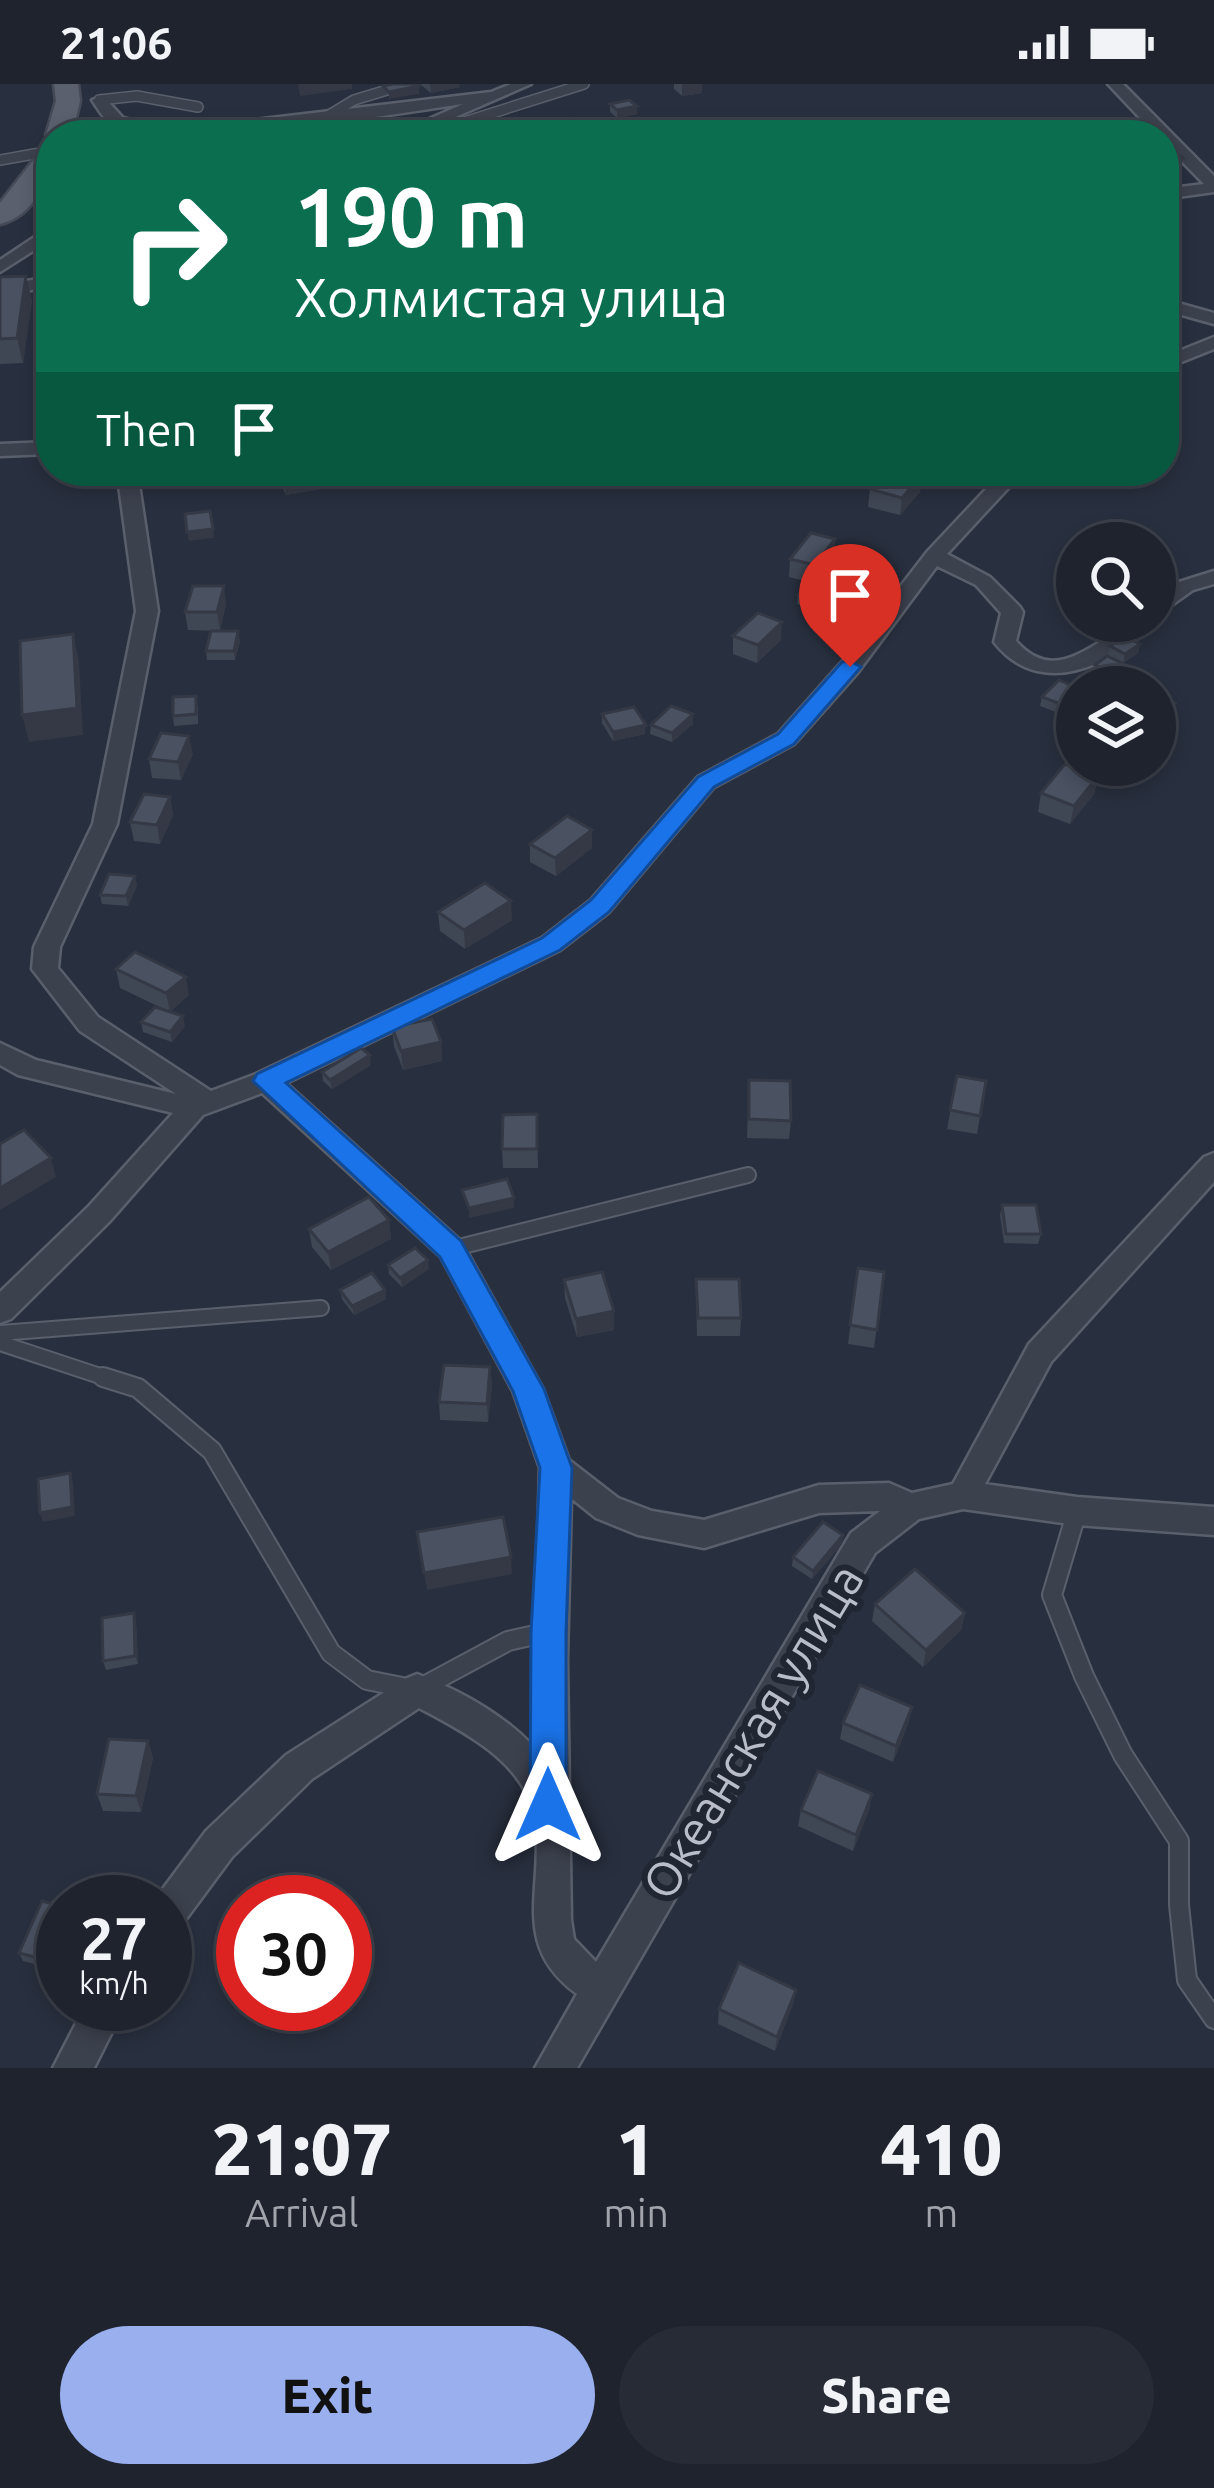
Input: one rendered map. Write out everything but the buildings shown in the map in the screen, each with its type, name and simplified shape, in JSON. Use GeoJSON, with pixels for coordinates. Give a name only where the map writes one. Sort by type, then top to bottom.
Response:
{"type":"FeatureCollection","features":[{"type":"Feature","properties":{"kind":"main road"},"geometry":{"type":"LineString","coordinates":[[0,216],[18,202],[36,175]]}},
{"type":"Feature","properties":{"kind":"street"},"geometry":{"type":"LineString","coordinates":[[101,120],[99,100],[108,84]]}},
{"type":"Feature","properties":{"kind":"street"},"geometry":{"type":"LineString","coordinates":[[434,120],[524,84]]}},
{"type":"Feature","properties":{"kind":"street"},"geometry":{"type":"LineString","coordinates":[[1114,84],[1149,120]]}},
{"type":"Feature","properties":{"kind":"street"},"geometry":{"type":"LineString","coordinates":[[67,93],[99,100],[116,120]]}},
{"type":"Feature","properties":{"kind":"street"},"geometry":{"type":"LineString","coordinates":[[275,120],[488,96]]}},
{"type":"Feature","properties":{"kind":"street"},"geometry":{"type":"LineString","coordinates":[[1179,150],[1214,186]]}},
{"type":"Feature","properties":{"kind":"street"},"geometry":{"type":"LineString","coordinates":[[1179,192],[1214,186]]}},
{"type":"Feature","properties":{"kind":"street"},"geometry":{"type":"LineString","coordinates":[[0,267],[36,247]]}},
{"type":"Feature","properties":{"kind":"street"},"geometry":{"type":"LineString","coordinates":[[0,290],[36,284]]}},
{"type":"Feature","properties":{"kind":"street"},"geometry":{"type":"LineString","coordinates":[[1179,308],[1214,319]]}},
{"type":"Feature","properties":{"kind":"street"},"geometry":{"type":"LineString","coordinates":[[1179,357],[1214,342]]}},
{"type":"Feature","properties":{"kind":"street"},"geometry":{"type":"LineString","coordinates":[[0,450],[36,449]]}},
{"type":"Feature","properties":{"kind":"street"},"geometry":{"type":"LineString","coordinates":[[129,486],[147,611],[105,824],[47,947],[45,969],[89,1024],[200,1105]]}},
{"type":"Feature","properties":{"kind":"street"},"geometry":{"type":"LineString","coordinates":[[0,1311],[200,1105],[266,1081],[551,944],[600,906],[706,782],[786,739],[850,667],[934,556],[1000,486]]}},
{"type":"Feature","properties":{"kind":"street"},"geometry":{"type":"LineString","coordinates":[[934,556],[983,581],[1012,612],[1005,642],[1017,660],[1035,669],[1072,666],[1110,642]]}},
{"type":"Feature","properties":{"kind":"street"},"geometry":{"type":"LineString","coordinates":[[1176,594],[1214,577]]}},
{"type":"Feature","properties":{"kind":"street"},"geometry":{"type":"LineString","coordinates":[[0,1053],[28,1068],[200,1105]]}},
{"type":"Feature","properties":{"kind":"street"},"geometry":{"type":"LineString","coordinates":[[266,1081],[451,1249],[528,1389],[556,1468],[548,1632],[550,1904],[557,1948],[583,1976],[601,1987]]}},
{"type":"Feature","properties":{"kind":"street"},"geometry":{"type":"LineString","coordinates":[[963,1496],[1040,1353],[1214,1164]]}},
{"type":"Feature","properties":{"kind":"street"},"geometry":{"type":"LineString","coordinates":[[556,1468],[607,1508],[650,1525],[704,1534],[819,1499],[889,1497],[910,1507]]}},
{"type":"Feature","properties":{"kind":"street","name":"Океанская улица"},"geometry":{"type":"LineString","coordinates":[[554,2068],[863,1543],[910,1507],[963,1496],[1077,1511],[1214,1521]]}},
{"type":"Feature","properties":{"kind":"street"},"geometry":{"type":"LineString","coordinates":[[192,1880],[219,1844],[299,1767],[417,1690],[496,1731],[531,1768],[548,1805]]}},
{"type":"Feature","properties":{"kind":"street"},"geometry":{"type":"LineString","coordinates":[[73,2068],[92,2031]]}},
{"type":"Feature","properties":{"kind":"lane"},"geometry":{"type":"LineString","coordinates":[[326,117],[354,100],[407,84]]}},
{"type":"Feature","properties":{"kind":"lane"},"geometry":{"type":"LineString","coordinates":[[470,120],[584,84]]}},
{"type":"Feature","properties":{"kind":"lane"},"geometry":{"type":"LineString","coordinates":[[99,100],[137,96],[198,107]]}},
{"type":"Feature","properties":{"kind":"lane"},"geometry":{"type":"LineString","coordinates":[[326,117],[332,120]]}},
{"type":"Feature","properties":{"kind":"lane"},"geometry":{"type":"LineString","coordinates":[[0,160],[36,155]]}},
{"type":"Feature","properties":{"kind":"lane"},"geometry":{"type":"LineString","coordinates":[[451,1249],[748,1174]]}},
{"type":"Feature","properties":{"kind":"lane"},"geometry":{"type":"LineString","coordinates":[[0,1333],[321,1308]]}},
{"type":"Feature","properties":{"kind":"lane"},"geometry":{"type":"LineString","coordinates":[[0,1343],[138,1388],[212,1451],[331,1652],[367,1680],[417,1690],[508,1641],[548,1632]]}},
{"type":"Feature","properties":{"kind":"lane"},"geometry":{"type":"LineString","coordinates":[[1077,1511],[1052,1595],[1084,1676],[1123,1755],[1179,1841],[1179,1905],[1187,1980],[1214,2019]]}},
{"type":"Feature","properties":{"kind":"route"},"geometry":{"type":"LineString","coordinates":[[548,1805],[548,1632],[556,1468],[528,1389],[451,1249],[266,1081],[551,944],[600,906],[706,782],[786,739],[850,667]]}}]}
